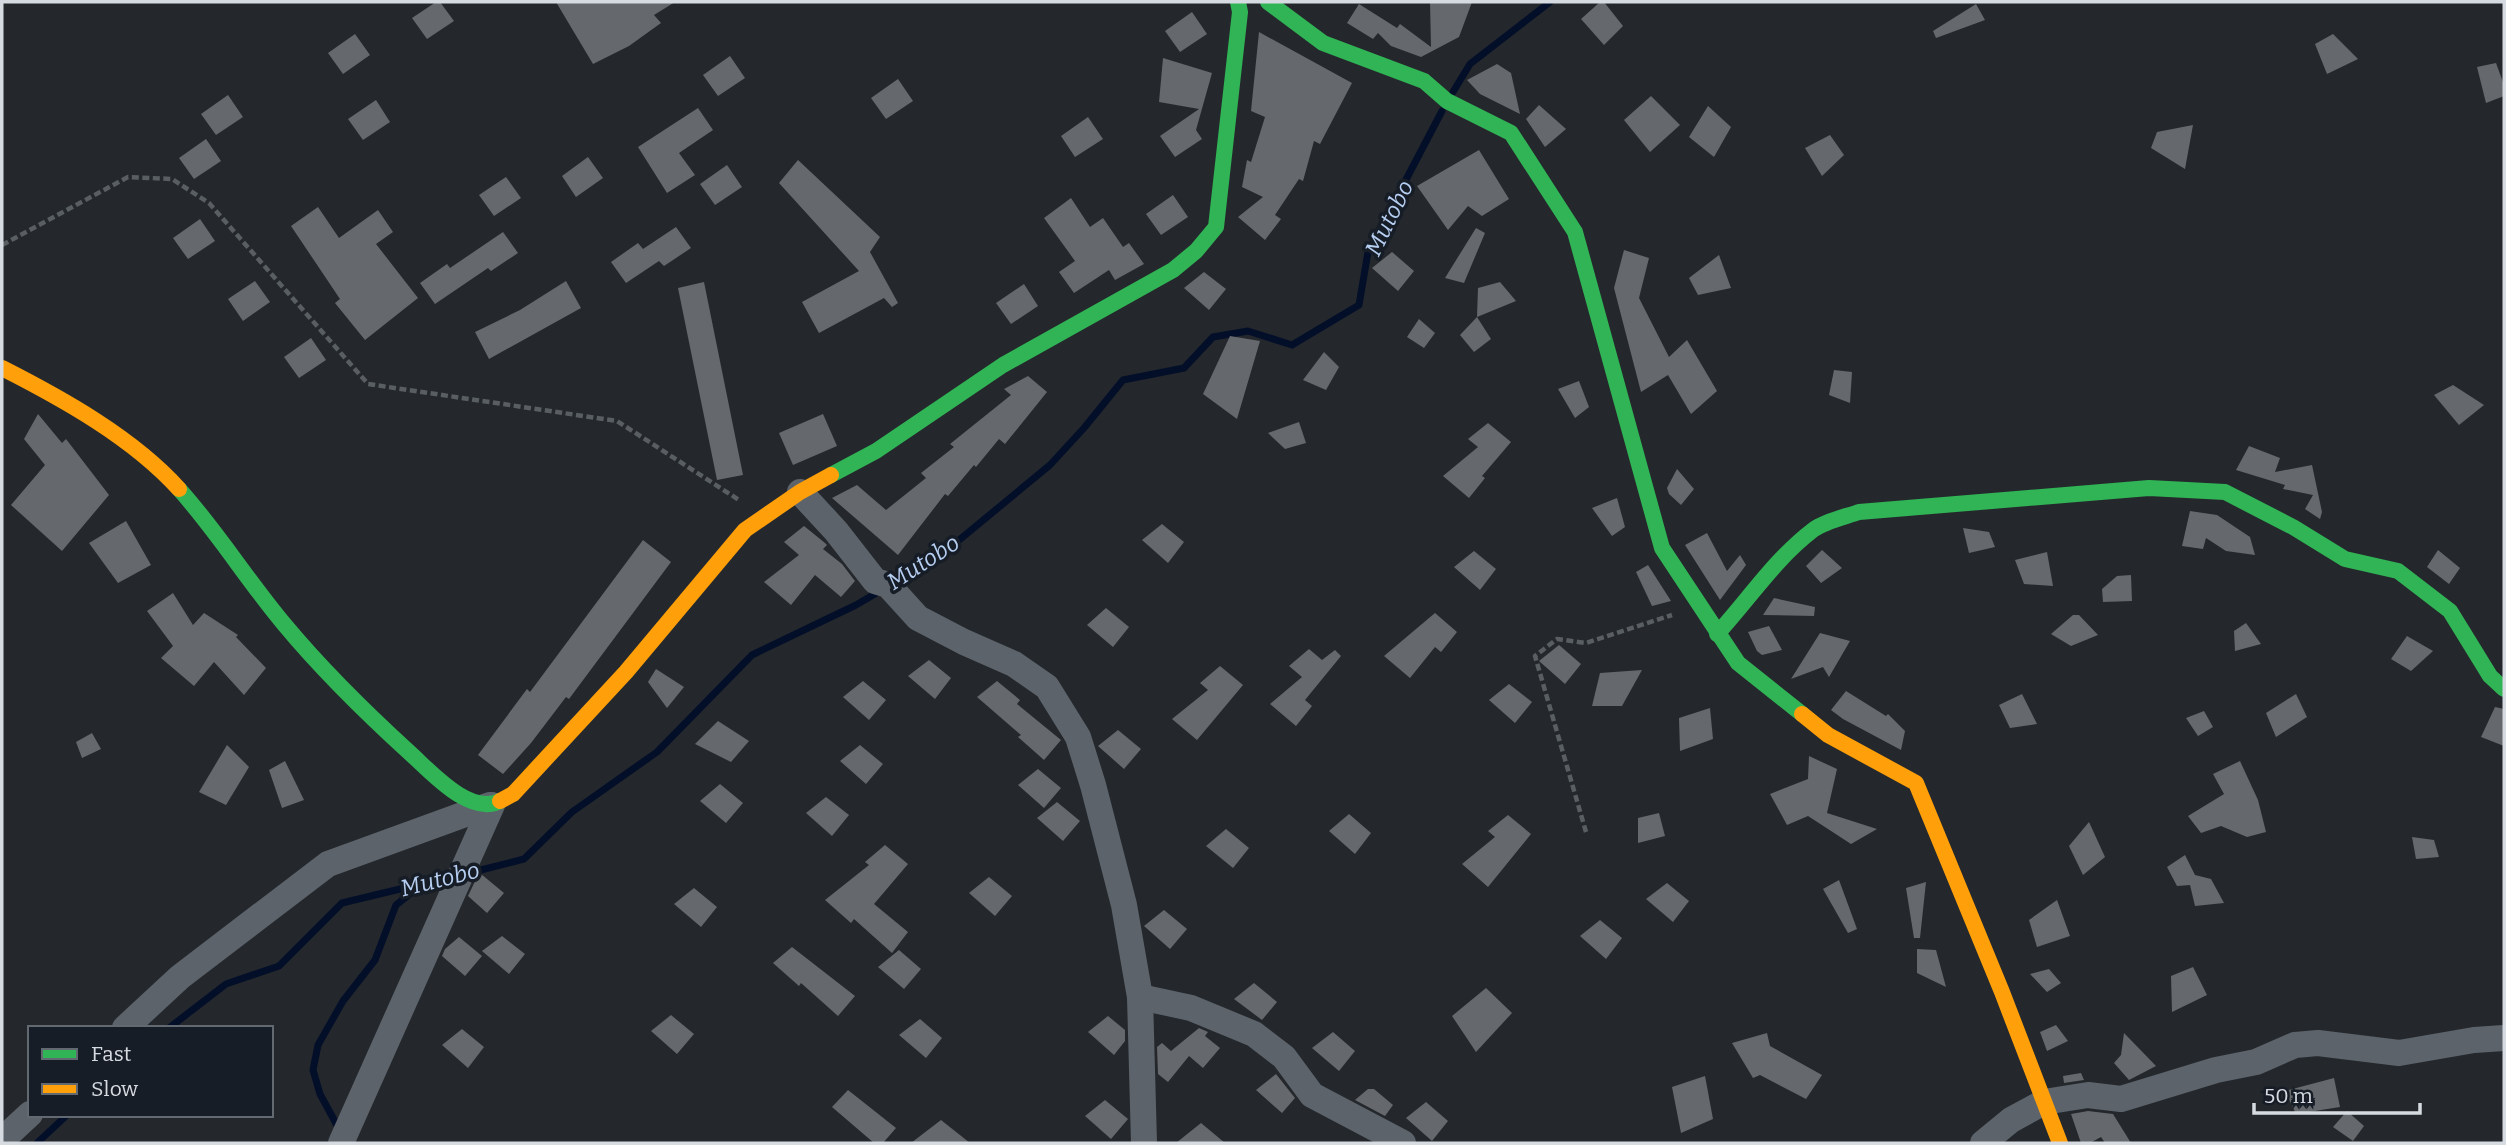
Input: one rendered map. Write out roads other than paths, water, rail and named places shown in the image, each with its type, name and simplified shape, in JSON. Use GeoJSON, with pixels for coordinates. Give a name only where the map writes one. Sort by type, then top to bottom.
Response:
{"type":"FeatureCollection","features":[{"type":"Feature","properties":{"kind":"street"},"geometry":{"type":"LineString","coordinates":[[127,1026],[180,977],[328,864],[492,805],[513,794],[617,682],[745,530],[800,492],[876,450],[1003,365],[1154,282],[1196,251],[1216,227],[1240,12],[1238,2]]}},
{"type":"Feature","properties":{"kind":"street"},"geometry":{"type":"LineString","coordinates":[[1268,2],[1323,43],[1424,81],[1447,101],[1511,133],[1575,232],[1662,548],[1738,663],[1828,735],[1916,783],[2060,1143]]}},
{"type":"Feature","properties":{"kind":"street"},"geometry":{"type":"LineString","coordinates":[[2,368],[51,393],[125,442],[162,471],[195,507],[282,622],[322,669],[440,780],[470,802],[492,805]]}},
{"type":"Feature","properties":{"kind":"street"},"geometry":{"type":"LineString","coordinates":[[1717,635],[1763,578],[1815,528],[1859,513],[2149,488],[2225,492],[2293,527],[2345,559],[2398,571],[2450,611],[2490,676],[2504,689]]}},
{"type":"Feature","properties":{"kind":"street"},"geometry":{"type":"LineString","coordinates":[[800,492],[836,531],[875,581],[888,585],[918,618],[1014,664],[1047,687],[1078,737],[1124,905],[1140,997],[1144,1143]]}},
{"type":"Feature","properties":{"kind":"street"},"geometry":{"type":"LineString","coordinates":[[341,1143],[492,805]]}},
{"type":"Feature","properties":{"kind":"street"},"geometry":{"type":"LineString","coordinates":[[1140,997],[1191,1008],[1254,1034],[1284,1057],[1312,1095],[1403,1143]]}},
{"type":"Feature","properties":{"kind":"street"},"geometry":{"type":"LineString","coordinates":[[1983,1143],[2011,1120],[2044,1102],[2088,1095],[2121,1099],[2216,1070],[2256,1062],[2295,1045],[2318,1043],[2399,1052],[2504,1038]]}},
{"type":"Feature","properties":{"kind":"street"},"geometry":{"type":"LineString","coordinates":[[2,1140],[28,1116]]}},
{"type":"Feature","properties":{"kind":"waterway","name":"Mutobo"},"geometry":{"type":"LineString","coordinates":[[1453,92],[1470,64],[1550,2]]}},
{"type":"Feature","properties":{"kind":"waterway","name":"Mutobo"},"geometry":{"type":"LineString","coordinates":[[893,583],[941,555],[1050,465],[1123,380],[1184,368],[1213,337],[1248,331],[1292,345],[1359,305],[1368,252],[1442,111]]}},
{"type":"Feature","properties":{"kind":"waterway","name":"Mutobo"},"geometry":{"type":"LineString","coordinates":[[469,873],[524,859],[572,812],[657,752],[752,655],[880,591]]}},
{"type":"Feature","properties":{"kind":"waterway","name":"Mutobo"},"geometry":{"type":"LineString","coordinates":[[172,1026],[226,984],[279,966],[342,903],[454,876]]}},
{"type":"Feature","properties":{"kind":"waterway"},"geometry":{"type":"LineString","coordinates":[[339,1129],[320,1094],[313,1070],[318,1045],[343,1001],[375,960],[396,905],[420,886]]}},
{"type":"Feature","properties":{"kind":"waterway","name":"Mutobo"},"geometry":{"type":"LineString","coordinates":[[37,1143],[65,1117]]}}]}
